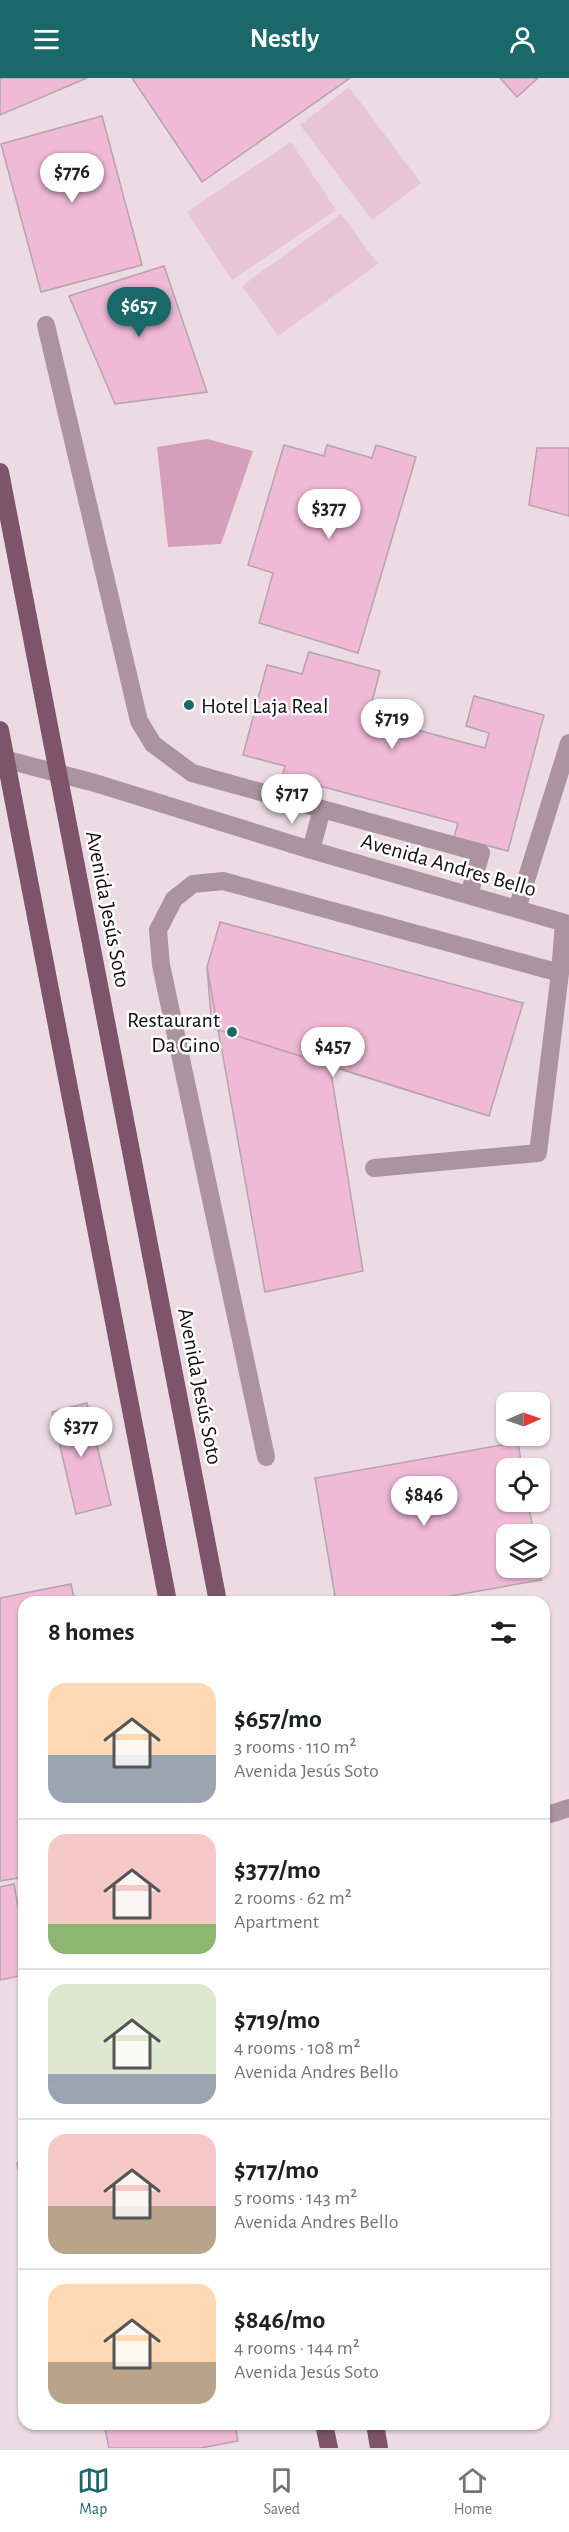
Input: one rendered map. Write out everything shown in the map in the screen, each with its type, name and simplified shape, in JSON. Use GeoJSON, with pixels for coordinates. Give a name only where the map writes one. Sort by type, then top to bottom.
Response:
{"type":"FeatureCollection","features":[{"type":"Feature","properties":{"kind":"main road","name":"Avenida Jesús Soto"},"geometry":{"type":"LineString","coordinates":[[0,472],[217,1596]]}},
{"type":"Feature","properties":{"kind":"main road"},"geometry":{"type":"LineString","coordinates":[[0,730],[3,759],[167,1596]]}},
{"type":"Feature","properties":{"kind":"main road"},"geometry":{"type":"LineString","coordinates":[[325,2430],[329,2448]]}},
{"type":"Feature","properties":{"kind":"main road"},"geometry":{"type":"LineString","coordinates":[[376,2430],[379,2448]]}},
{"type":"Feature","properties":{"kind":"street"},"geometry":{"type":"LineString","coordinates":[[46,325],[139,721],[153,744],[192,773],[481,853],[469,895]]}},
{"type":"Feature","properties":{"kind":"street"},"geometry":{"type":"LineString","coordinates":[[517,909],[569,743]]}},
{"type":"Feature","properties":{"kind":"street","name":"Avenida Andres Bello"},"geometry":{"type":"LineString","coordinates":[[3,759],[59,773],[311,850],[567,923]]}},
{"type":"Feature","properties":{"kind":"street"},"geometry":{"type":"LineString","coordinates":[[311,850],[322,809]]}},
{"type":"Feature","properties":{"kind":"street"},"geometry":{"type":"LineString","coordinates":[[266,1457],[161,964],[158,930],[174,899],[193,884],[223,881],[560,973]]}},
{"type":"Feature","properties":{"kind":"street"},"geometry":{"type":"LineString","coordinates":[[374,1168],[538,1153],[567,923]]}},
{"type":"Feature","properties":{"kind":"street"},"geometry":{"type":"LineString","coordinates":[[550,1814],[569,1808]]}},
{"type":"Feature","properties":{"kind":"shaded area"},"geometry":{"type":"Polygon","coordinates":[[[349,87],[421,183],[372,220],[300,125],[349,87]]]}},
{"type":"Feature","properties":{"kind":"shaded area"},"geometry":{"type":"Polygon","coordinates":[[[291,142],[336,210],[232,280],[187,212],[291,142]]]}},
{"type":"Feature","properties":{"kind":"shaded area"},"geometry":{"type":"Polygon","coordinates":[[[341,214],[378,264],[278,336],[242,286],[341,214]]]}},
{"type":"Feature","properties":{"kind":"shaded area"},"geometry":{"type":"Polygon","coordinates":[[[207,439],[253,451],[221,544],[168,547],[157,447],[207,439]]]}},
{"type":"Feature","properties":{"kind":"building"},"geometry":{"type":"Polygon","coordinates":[[[0,78],[87,78],[0,115],[0,78]]]}},
{"type":"Feature","properties":{"kind":"building"},"geometry":{"type":"Polygon","coordinates":[[[132,78],[350,78],[202,182],[132,78]]]}},
{"type":"Feature","properties":{"kind":"building"},"geometry":{"type":"Polygon","coordinates":[[[500,78],[538,78],[517,97],[500,78]]]}},
{"type":"Feature","properties":{"kind":"building"},"geometry":{"type":"Polygon","coordinates":[[[102,116],[142,265],[41,292],[1,144],[102,116]]]}},
{"type":"Feature","properties":{"kind":"building"},"geometry":{"type":"Polygon","coordinates":[[[164,266],[207,392],[115,404],[69,296],[164,266]]]}},
{"type":"Feature","properties":{"kind":"building"},"geometry":{"type":"Polygon","coordinates":[[[284,445],[324,456],[327,445],[372,458],[376,445],[416,457],[358,653],[259,623],[273,573],[248,565],[284,445]]]}},
{"type":"Feature","properties":{"kind":"building"},"geometry":{"type":"Polygon","coordinates":[[[537,448],[569,448],[569,516],[529,505],[537,448]]]}},
{"type":"Feature","properties":{"kind":"building","name":"Hotel Laja Real"},"geometry":{"type":"Polygon","coordinates":[[[309,652],[380,671],[368,717],[485,748],[489,733],[466,726],[474,696],[544,715],[508,851],[454,837],[458,823],[320,786],[317,800],[279,789],[285,766],[243,755],[267,665],[302,674],[309,652]]]}},
{"type":"Feature","properties":{"kind":"building"},"geometry":{"type":"Polygon","coordinates":[[[220,922],[523,1003],[489,1116],[330,1066],[363,1271],[265,1292],[207,967],[220,922]]]}},
{"type":"Feature","properties":{"kind":"building"},"geometry":{"type":"Polygon","coordinates":[[[220,922],[523,1003],[489,1116],[212,1028],[207,967],[220,922]]]}},
{"type":"Feature","properties":{"kind":"building"},"geometry":{"type":"Polygon","coordinates":[[[87,1403],[111,1505],[76,1514],[52,1412],[87,1403]]]}},
{"type":"Feature","properties":{"kind":"building"},"geometry":{"type":"Polygon","coordinates":[[[496,1446],[519,1446],[520,1458],[496,1458],[496,1512],[530,1512],[532,1524],[496,1524],[496,1578],[541,1578],[541,1580],[451,1596],[335,1596],[315,1478],[496,1446]]]}},
{"type":"Feature","properties":{"kind":"building"},"geometry":{"type":"Polygon","coordinates":[[[71,1584],[74,1596],[18,1596],[18,1878],[0,1881],[0,1598],[71,1584]]]}},
{"type":"Feature","properties":{"kind":"building"},"geometry":{"type":"Polygon","coordinates":[[[14,1884],[18,1906],[18,1976],[0,1980],[0,1887],[14,1884]]]}},
{"type":"Feature","properties":{"kind":"building"},"geometry":{"type":"Polygon","coordinates":[[[105,2430],[236,2430],[238,2441],[201,2448],[109,2448],[105,2430]]]}},
{"type":"Feature","properties":{"kind":"place","name":"Hotel Laja Real"},"geometry":{"type":"Point","coordinates":[189,705]}},
{"type":"Feature","properties":{"kind":"place","name":"Restaurant Da Gino"},"geometry":{"type":"Point","coordinates":[232,1032]}}]}
